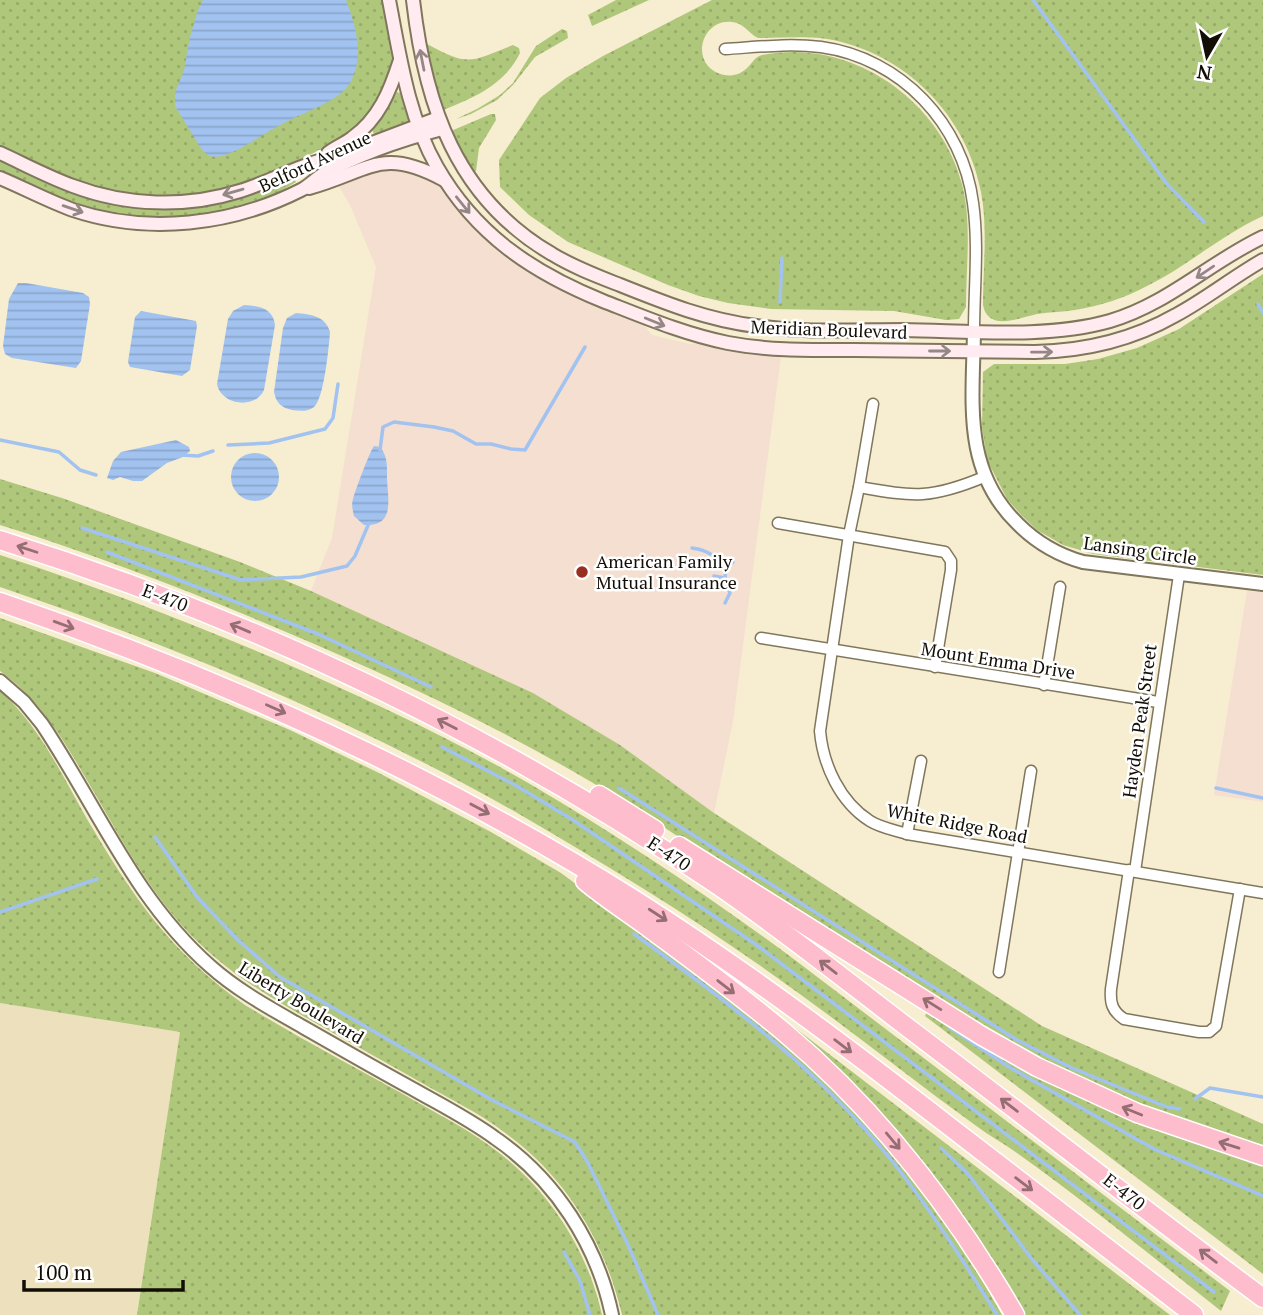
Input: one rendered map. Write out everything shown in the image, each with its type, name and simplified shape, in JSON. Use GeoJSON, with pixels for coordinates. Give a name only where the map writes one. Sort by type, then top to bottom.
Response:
{"type":"FeatureCollection","features":[{"type":"Feature","properties":{"kind":"highway","name":"E-470"},"geometry":{"type":"LineString","coordinates":[[0,540],[124,582],[283,646],[402,701],[550,780],[676,858],[784,933],[1263,1298]]}},
{"type":"Feature","properties":{"kind":"highway"},"geometry":{"type":"LineString","coordinates":[[0,602],[151,657],[293,717],[406,771],[558,853],[669,922],[777,997],[1194,1315]]}},
{"type":"Feature","properties":{"kind":"highway"},"geometry":{"type":"LineString","coordinates":[[550,780],[579,784],[591,791],[1037,1067],[1143,1116],[1263,1156]]}},
{"type":"Feature","properties":{"kind":"highway"},"geometry":{"type":"LineString","coordinates":[[558,853],[587,882],[782,1031],[842,1086],[883,1130],[938,1198],[1015,1315]]}},
{"type":"Feature","properties":{"kind":"main road","name":"Meridian Boulevard"},"geometry":{"type":"LineString","coordinates":[[389,0],[410,99],[420,130],[457,198],[489,234],[541,272],[592,296],[686,333],[737,345],[775,349],[1057,351],[1116,341],[1150,328],[1178,314],[1263,260]]}},
{"type":"Feature","properties":{"kind":"main road","name":"Meridian Boulevard"},"geometry":{"type":"LineString","coordinates":[[413,0],[424,67],[440,123],[470,179],[492,206],[518,231],[567,262],[672,306],[717,320],[765,327],[974,331],[1051,331],[1084,327],[1113,320],[1171,295],[1230,255],[1263,237]]}},
{"type":"Feature","properties":{"kind":"main road"},"geometry":{"type":"LineString","coordinates":[[320,160],[355,136],[376,115],[388,94],[401,57]]}},
{"type":"Feature","properties":{"kind":"main road","name":"Belford Avenue"},"geometry":{"type":"LineString","coordinates":[[0,153],[84,190],[125,200],[189,201],[227,194],[263,183],[320,160],[440,123]]}},
{"type":"Feature","properties":{"kind":"main road","name":"Belford Avenue"},"geometry":{"type":"LineString","coordinates":[[0,178],[72,210],[101,217],[148,224],[193,223],[257,208],[302,190],[326,173],[420,130]]}},
{"type":"Feature","properties":{"kind":"main road"},"geometry":{"type":"LineString","coordinates":[[302,190],[328,183],[367,166],[387,162],[415,167],[446,181]]}},
{"type":"Feature","properties":{"kind":"street"},"geometry":{"type":"LineString","coordinates":[[725,49],[795,45],[839,51],[863,58],[889,71],[910,86],[928,104],[954,141],[971,187],[975,226],[974,331]]}},
{"type":"Feature","properties":{"kind":"street","name":"Lansing Circle"},"geometry":{"type":"LineString","coordinates":[[974,331],[974,438],[984,477],[996,499],[1015,522],[1036,540],[1056,552],[1093,564],[1263,584]]}},
{"type":"Feature","properties":{"kind":"street","name":"White Ridge Road"},"geometry":{"type":"LineString","coordinates":[[873,404],[849,534],[820,731],[821,747],[834,781],[854,808],[870,821],[907,834],[1263,893]]}},
{"type":"Feature","properties":{"kind":"street"},"geometry":{"type":"LineString","coordinates":[[859,487],[897,494],[925,495],[953,490],[984,477]]}},
{"type":"Feature","properties":{"kind":"street"},"geometry":{"type":"LineString","coordinates":[[778,523],[945,552],[951,569],[934,667]]}},
{"type":"Feature","properties":{"kind":"street","name":"Hayden Peak Street"},"geometry":{"type":"LineString","coordinates":[[1179,575],[1111,989],[1112,1007],[1116,1014],[1124,1020],[1187,1030],[1209,1031],[1216,1026],[1240,889]]}},
{"type":"Feature","properties":{"kind":"street"},"geometry":{"type":"LineString","coordinates":[[1044,685],[1060,587]]}},
{"type":"Feature","properties":{"kind":"street","name":"Mount Emma Drive"},"geometry":{"type":"LineString","coordinates":[[761,638],[1158,702]]}},
{"type":"Feature","properties":{"kind":"street","name":"Liberty Boulevard"},"geometry":{"type":"LineString","coordinates":[[0,681],[24,702],[42,724],[135,881],[184,943],[215,971],[252,998],[466,1119],[515,1153],[548,1186],[578,1228],[598,1269],[612,1315]]}},
{"type":"Feature","properties":{"kind":"street"},"geometry":{"type":"LineString","coordinates":[[907,834],[921,761]]}},
{"type":"Feature","properties":{"kind":"street"},"geometry":{"type":"LineString","coordinates":[[999,972],[1031,771]]}},
{"type":"Feature","properties":{"kind":"shaded area"},"geometry":{"type":"Polygon","coordinates":[[[391,167],[428,177],[438,184],[485,238],[520,267],[567,293],[644,325],[652,335],[690,344],[781,356],[733,721],[714,813],[620,745],[533,693],[311,591],[332,538],[376,267],[350,205],[337,183],[391,167]]]}},
{"type":"Feature","properties":{"kind":"shaded area"},"geometry":{"type":"Polygon","coordinates":[[[1247,591],[1263,592],[1263,802],[1214,795],[1247,591]]]}},
{"type":"Feature","properties":{"kind":"shaded area"},"geometry":{"type":"Polygon","coordinates":[[[0,1003],[180,1032],[137,1315],[0,1315],[0,1003]]]}},
{"type":"Feature","properties":{"kind":"green space"},"geometry":{"type":"Polygon","coordinates":[[[0,0],[383,0],[391,36],[393,64],[387,84],[369,116],[352,132],[328,146],[242,183],[200,193],[134,195],[82,182],[0,146],[0,0]]]}},
{"type":"Feature","properties":{"kind":"green space"},"geometry":{"type":"Polygon","coordinates":[[[616,0],[649,0],[592,26],[588,15],[616,0]]]}},
{"type":"Feature","properties":{"kind":"green space"},"geometry":{"type":"Polygon","coordinates":[[[712,0],[1263,0],[1263,216],[1162,278],[1121,298],[1070,311],[998,321],[986,313],[983,305],[984,220],[974,164],[947,114],[928,92],[906,73],[855,46],[818,38],[758,38],[740,24],[732,22],[716,25],[705,36],[702,51],[704,59],[717,73],[727,75],[742,72],[762,55],[795,52],[827,56],[858,65],[887,81],[912,101],[934,125],[951,153],[965,199],[968,230],[966,307],[959,319],[946,320],[894,311],[771,309],[699,296],[568,242],[529,215],[500,187],[499,160],[540,98],[566,78],[603,56],[712,0]]]}},
{"type":"Feature","properties":{"kind":"green space"},"geometry":{"type":"Polygon","coordinates":[[[562,29],[567,31],[568,38],[535,57],[513,85],[497,100],[456,119],[500,95],[513,83],[536,46],[562,29]]]}},
{"type":"Feature","properties":{"kind":"green space"},"geometry":{"type":"Polygon","coordinates":[[[427,44],[452,56],[470,60],[513,45],[519,48],[520,53],[506,73],[488,89],[443,110],[430,70],[427,44]]]}},
{"type":"Feature","properties":{"kind":"green space"},"geometry":{"type":"Polygon","coordinates":[[[397,92],[400,93],[410,122],[374,134],[372,130],[397,92]]]}},
{"type":"Feature","properties":{"kind":"green space"},"geometry":{"type":"Polygon","coordinates":[[[495,114],[496,120],[479,148],[474,173],[456,145],[451,131],[495,114]]]}},
{"type":"Feature","properties":{"kind":"green space"},"geometry":{"type":"Polygon","coordinates":[[[0,159],[108,202],[257,191],[294,177],[296,182],[272,195],[220,213],[165,219],[137,217],[110,214],[52,195],[0,171],[0,159]]]}},
{"type":"Feature","properties":{"kind":"green space"},"geometry":{"type":"Polygon","coordinates":[[[1263,274],[1263,575],[1093,554],[1063,545],[1037,530],[1022,516],[1007,499],[987,460],[982,427],[983,372],[994,364],[1065,364],[1098,359],[1137,348],[1179,329],[1263,274]]]}},
{"type":"Feature","properties":{"kind":"green space"},"geometry":{"type":"Polygon","coordinates":[[[0,479],[62,498],[240,562],[311,591],[533,693],[620,745],[714,813],[1042,1026],[1263,1124],[1263,1145],[1103,1090],[1027,1054],[603,789],[460,711],[362,665],[235,611],[118,565],[0,525],[0,479]]]}},
{"type":"Feature","properties":{"kind":"green space"},"geometry":{"type":"Polygon","coordinates":[[[0,555],[172,617],[338,687],[467,749],[598,825],[795,960],[1230,1291],[1221,1311],[1069,1191],[953,1109],[819,1008],[729,944],[625,877],[457,780],[329,717],[199,661],[0,587],[0,555]]]}},
{"type":"Feature","properties":{"kind":"green space"},"geometry":{"type":"Polygon","coordinates":[[[0,618],[155,673],[290,730],[491,832],[561,873],[755,1017],[830,1083],[907,1169],[964,1248],[1002,1315],[622,1315],[615,1288],[594,1237],[564,1190],[526,1150],[474,1112],[253,985],[212,955],[182,925],[151,887],[50,721],[14,682],[0,671],[0,618]]]}},
{"type":"Feature","properties":{"kind":"green space"},"geometry":{"type":"Polygon","coordinates":[[[0,691],[27,719],[38,735],[137,898],[195,965],[245,1005],[464,1129],[517,1168],[550,1204],[577,1246],[596,1291],[602,1315],[137,1315],[180,1032],[0,1003],[0,691]]]}},
{"type":"Feature","properties":{"kind":"green space"},"geometry":{"type":"Polygon","coordinates":[[[928,1009],[1143,1123],[1263,1164],[1263,1274],[925,1016],[928,1009]]]}},
{"type":"Feature","properties":{"kind":"green space"},"geometry":{"type":"Polygon","coordinates":[[[782,1018],[1170,1315],[1023,1315],[1009,1290],[778,1020],[782,1018]]]}},
{"type":"Feature","properties":{"kind":"water"},"geometry":{"type":"Polygon","coordinates":[[[203,0],[346,0],[356,31],[358,52],[355,73],[350,83],[330,101],[278,126],[241,148],[223,156],[209,156],[202,150],[175,106],[175,93],[203,0]]]}},
{"type":"Feature","properties":{"kind":"water"},"geometry":{"type":"Polygon","coordinates":[[[18,283],[83,293],[89,297],[81,361],[76,368],[12,358],[5,354],[3,346],[9,299],[18,283]]]}},
{"type":"Feature","properties":{"kind":"water"},"geometry":{"type":"Polygon","coordinates":[[[244,305],[268,311],[275,325],[264,390],[253,400],[239,402],[225,397],[217,384],[228,319],[233,311],[244,305]]]}},
{"type":"Feature","properties":{"kind":"water"},"geometry":{"type":"Polygon","coordinates":[[[141,311],[196,321],[190,370],[182,376],[130,367],[128,362],[135,317],[141,311]]]}},
{"type":"Feature","properties":{"kind":"water"},"geometry":{"type":"Polygon","coordinates":[[[296,313],[321,319],[330,332],[321,394],[314,407],[303,411],[282,406],[274,392],[283,328],[287,318],[296,313]]]}},
{"type":"Feature","properties":{"kind":"water"},"geometry":{"type":"Polygon","coordinates":[[[176,440],[189,447],[190,451],[142,481],[120,477],[113,480],[107,478],[113,461],[121,452],[176,440]]]}},
{"type":"Feature","properties":{"kind":"water"},"geometry":{"type":"Polygon","coordinates":[[[374,446],[380,447],[386,458],[388,511],[381,522],[364,525],[354,516],[352,501],[374,446]]]}},
{"type":"Feature","properties":{"kind":"water"},"geometry":{"type":"Polygon","coordinates":[[[255,453],[272,460],[279,477],[272,494],[255,501],[238,494],[231,477],[238,460],[255,453]]]}},
{"type":"Feature","properties":{"kind":"waterway"},"geometry":{"type":"LineString","coordinates":[[1033,0],[1167,184],[1204,222]]}},
{"type":"Feature","properties":{"kind":"waterway"},"geometry":{"type":"LineString","coordinates":[[780,302],[782,258]]}},
{"type":"Feature","properties":{"kind":"waterway"},"geometry":{"type":"LineString","coordinates":[[1258,304],[1263,313]]}},
{"type":"Feature","properties":{"kind":"waterway"},"geometry":{"type":"LineString","coordinates":[[380,450],[383,427],[394,422],[453,431],[476,444],[525,450],[585,347]]}},
{"type":"Feature","properties":{"kind":"waterway"},"geometry":{"type":"LineString","coordinates":[[228,445],[269,443],[325,429],[333,418],[338,384]]}},
{"type":"Feature","properties":{"kind":"waterway"},"geometry":{"type":"LineString","coordinates":[[0,440],[59,452],[80,470],[96,475]]}},
{"type":"Feature","properties":{"kind":"waterway"},"geometry":{"type":"LineString","coordinates":[[181,455],[198,456],[213,451]]}},
{"type":"Feature","properties":{"kind":"waterway"},"geometry":{"type":"LineString","coordinates":[[82,528],[241,580],[301,577],[347,566],[355,556],[369,523]]}},
{"type":"Feature","properties":{"kind":"waterway"},"geometry":{"type":"LineString","coordinates":[[692,548],[711,554],[726,570]]}},
{"type":"Feature","properties":{"kind":"waterway"},"geometry":{"type":"LineString","coordinates":[[107,552],[318,634],[431,687]]}},
{"type":"Feature","properties":{"kind":"waterway"},"geometry":{"type":"LineString","coordinates":[[725,603],[730,593],[725,572],[733,562]]}},
{"type":"Feature","properties":{"kind":"waterway"},"geometry":{"type":"LineString","coordinates":[[714,576],[725,578]]}},
{"type":"Feature","properties":{"kind":"waterway"},"geometry":{"type":"LineString","coordinates":[[442,747],[515,785],[573,820],[758,946],[1214,1292]]}},
{"type":"Feature","properties":{"kind":"waterway"},"geometry":{"type":"LineString","coordinates":[[619,788],[1017,1040],[1072,1068],[1167,1107],[1180,1109]]}},
{"type":"Feature","properties":{"kind":"waterway"},"geometry":{"type":"LineString","coordinates":[[1216,788],[1263,798]]}},
{"type":"Feature","properties":{"kind":"waterway"},"geometry":{"type":"LineString","coordinates":[[155,837],[197,897],[238,940],[280,977],[492,1100],[575,1142],[629,1247],[658,1315]]}},
{"type":"Feature","properties":{"kind":"waterway"},"geometry":{"type":"LineString","coordinates":[[0,912],[97,879]]}},
{"type":"Feature","properties":{"kind":"waterway"},"geometry":{"type":"LineString","coordinates":[[634,934],[771,1039],[864,1128],[947,1236],[997,1315]]}},
{"type":"Feature","properties":{"kind":"waterway"},"geometry":{"type":"LineString","coordinates":[[949,1027],[1009,1067],[1154,1149],[1263,1196]]}},
{"type":"Feature","properties":{"kind":"waterway"},"geometry":{"type":"LineString","coordinates":[[1195,1099],[1210,1088],[1263,1097]]}},
{"type":"Feature","properties":{"kind":"waterway"},"geometry":{"type":"LineString","coordinates":[[941,1148],[968,1174],[1031,1258],[1080,1315]]}},
{"type":"Feature","properties":{"kind":"waterway"},"geometry":{"type":"LineString","coordinates":[[564,1252],[580,1281],[590,1315]]}},
{"type":"Feature","properties":{"kind":"place","name":"American Family Mutual Insurance"},"geometry":{"type":"Point","coordinates":[582,572]}}]}
